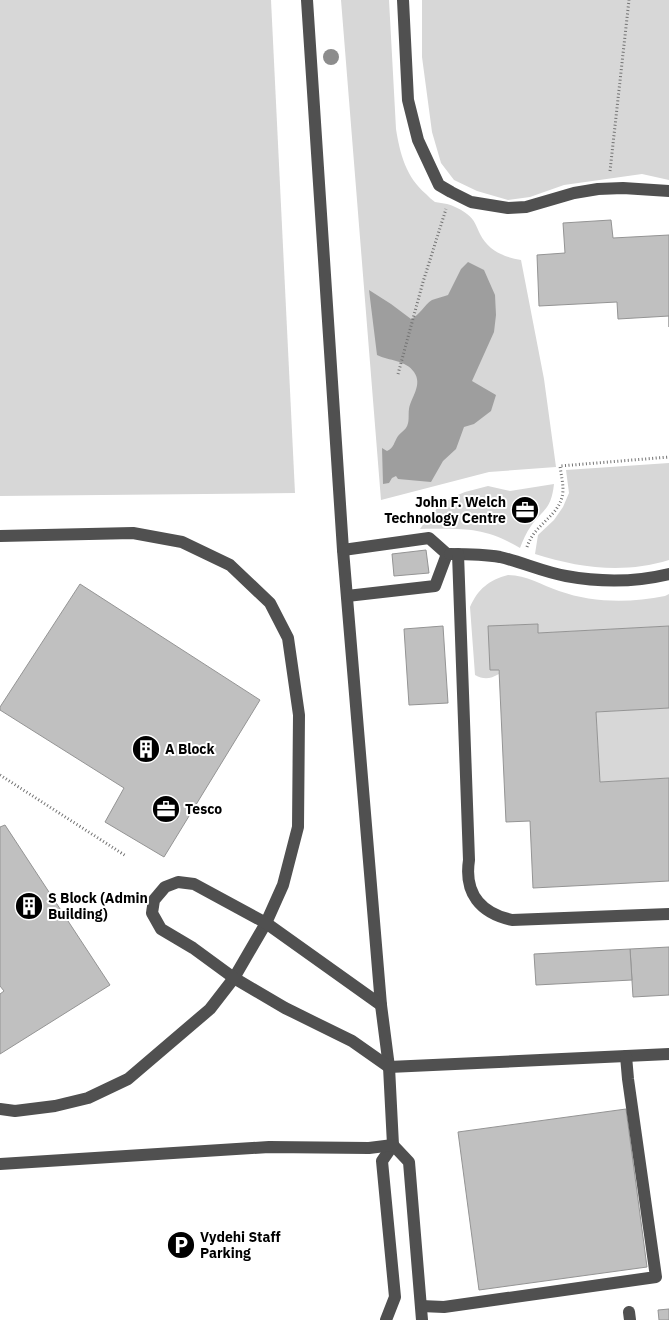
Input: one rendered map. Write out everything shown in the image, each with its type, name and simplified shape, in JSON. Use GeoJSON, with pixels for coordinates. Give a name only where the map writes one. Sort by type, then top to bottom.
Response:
{"type":"FeatureCollection","features":[{"type":"Feature","properties":{"kind":"street"},"geometry":{"type":"LineString","coordinates":[[307,0],[343,550],[381,1005],[389,1067],[393,1145],[382,1161],[395,1297],[386,1320]]}},
{"type":"Feature","properties":{"kind":"street"},"geometry":{"type":"LineString","coordinates":[[403,0],[408,100],[412,120],[427,163],[439,185],[472,202],[508,208],[526,207],[574,193],[608,189],[669,191]]}},
{"type":"Feature","properties":{"kind":"street"},"geometry":{"type":"LineString","coordinates":[[0,536],[133,533],[182,542],[230,565],[270,603],[288,638],[299,715],[298,826],[283,885],[266,924],[234,978],[210,1009],[128,1079],[88,1098],[55,1106],[15,1111],[0,1109]]}},
{"type":"Feature","properties":{"kind":"street"},"geometry":{"type":"LineString","coordinates":[[343,550],[429,538],[452,554],[500,557],[566,576],[615,580],[639,579],[669,574]]}},
{"type":"Feature","properties":{"kind":"street"},"geometry":{"type":"LineString","coordinates":[[347,596],[435,586],[452,554]]}},
{"type":"Feature","properties":{"kind":"street"},"geometry":{"type":"LineString","coordinates":[[452,554],[469,860],[467,870],[470,890],[475,899],[491,914],[512,920],[669,914]]}},
{"type":"Feature","properties":{"kind":"street"},"geometry":{"type":"LineString","coordinates":[[381,1005],[266,924],[194,884],[178,882],[165,887],[154,900],[152,913],[161,929],[193,948],[234,978],[285,1008],[352,1041],[389,1067],[669,1054]]}},
{"type":"Feature","properties":{"kind":"street"},"geometry":{"type":"LineString","coordinates":[[421,1306],[444,1307],[656,1277],[626,1056]]}},
{"type":"Feature","properties":{"kind":"street"},"geometry":{"type":"LineString","coordinates":[[393,1145],[409,1162],[422,1320]]}},
{"type":"Feature","properties":{"kind":"street"},"geometry":{"type":"LineString","coordinates":[[0,1164],[269,1147],[369,1148],[393,1145]]}},
{"type":"Feature","properties":{"kind":"path"},"geometry":{"type":"LineString","coordinates":[[608,189],[629,0]]}},
{"type":"Feature","properties":{"kind":"path"},"geometry":{"type":"LineString","coordinates":[[398,374],[423,282],[451,192]]}},
{"type":"Feature","properties":{"kind":"path"},"geometry":{"type":"LineString","coordinates":[[526,564],[526,555],[531,536],[555,512],[559,505],[563,490],[560,466],[669,457]]}},
{"type":"Feature","properties":{"kind":"path"},"geometry":{"type":"LineString","coordinates":[[0,774],[126,856]]}},
{"type":"Feature","properties":{"kind":"shaded area"},"geometry":{"type":"Polygon","coordinates":[[[0,0],[271,0],[295,493],[0,496],[0,0]]]}},
{"type":"Feature","properties":{"kind":"shaded area"},"geometry":{"type":"Polygon","coordinates":[[[341,0],[389,0],[396,129],[402,156],[413,180],[435,202],[452,206],[470,216],[483,240],[497,252],[521,260],[544,379],[556,467],[489,472],[381,500],[341,0]]]}},
{"type":"Feature","properties":{"kind":"shaded area"},"geometry":{"type":"Polygon","coordinates":[[[422,0],[669,0],[669,180],[642,174],[564,185],[530,197],[508,200],[477,191],[454,180],[441,163],[432,132],[422,57],[422,0]]]}},
{"type":"Feature","properties":{"kind":"shaded area"},"geometry":{"type":"Polygon","coordinates":[[[468,262],[484,270],[495,295],[496,315],[494,332],[472,381],[496,395],[491,411],[474,424],[464,427],[456,449],[443,461],[431,482],[398,479],[396,476],[389,483],[383,484],[382,448],[387,451],[391,448],[407,426],[410,404],[416,391],[417,382],[414,372],[407,365],[377,355],[369,290],[411,319],[432,300],[448,295],[461,269],[468,262]]]}},
{"type":"Feature","properties":{"kind":"shaded area"},"geometry":{"type":"Polygon","coordinates":[[[669,463],[669,560],[635,567],[618,568],[585,566],[535,554],[538,535],[554,520],[563,507],[569,493],[566,470],[669,463]]]}},
{"type":"Feature","properties":{"kind":"shaded area"},"geometry":{"type":"Polygon","coordinates":[[[554,484],[549,504],[529,529],[520,548],[483,532],[460,529],[420,529],[429,516],[440,506],[453,497],[465,492],[488,486],[510,491],[554,484]]]}},
{"type":"Feature","properties":{"kind":"shaded area"},"geometry":{"type":"Polygon","coordinates":[[[508,575],[528,578],[552,589],[598,600],[638,600],[669,594],[669,626],[538,633],[537,624],[489,626],[499,674],[490,678],[481,678],[475,675],[470,607],[485,586],[508,575]]]}},
{"type":"Feature","properties":{"kind":"shaded area"},"geometry":{"type":"Polygon","coordinates":[[[669,708],[669,778],[600,782],[596,712],[669,708]]]}},
{"type":"Feature","properties":{"kind":"building"},"geometry":{"type":"Polygon","coordinates":[[[611,220],[613,238],[669,235],[669,316],[618,319],[617,302],[539,306],[537,255],[565,253],[563,223],[611,220]]]}},
{"type":"Feature","properties":{"kind":"building"},"geometry":{"type":"Polygon","coordinates":[[[426,550],[429,573],[394,576],[392,554],[426,550]]]}},
{"type":"Feature","properties":{"kind":"building","name":"A Block"},"geometry":{"type":"Polygon","coordinates":[[[80,584],[260,700],[164,857],[105,822],[124,788],[0,710],[0,707],[80,584]]]}},
{"type":"Feature","properties":{"kind":"building"},"geometry":{"type":"Polygon","coordinates":[[[538,624],[538,633],[669,626],[669,708],[596,712],[600,782],[669,778],[669,881],[533,888],[530,821],[506,822],[499,670],[490,670],[488,626],[538,624]]]}},
{"type":"Feature","properties":{"kind":"building"},"geometry":{"type":"Polygon","coordinates":[[[443,626],[448,703],[409,705],[404,629],[443,626]]]}},
{"type":"Feature","properties":{"kind":"building","name":"S Block (Admin Building)"},"geometry":{"type":"Polygon","coordinates":[[[5,825],[110,985],[0,1054],[0,994],[4,991],[0,986],[0,827],[5,825]]]}},
{"type":"Feature","properties":{"kind":"building"},"geometry":{"type":"Polygon","coordinates":[[[669,947],[669,995],[633,997],[630,949],[669,947]]]}},
{"type":"Feature","properties":{"kind":"building"},"geometry":{"type":"Polygon","coordinates":[[[630,949],[632,980],[536,985],[534,954],[630,949]]]}},
{"type":"Feature","properties":{"kind":"building"},"geometry":{"type":"Polygon","coordinates":[[[626,1109],[647,1267],[479,1290],[458,1132],[626,1109]]]}},
{"type":"Feature","properties":{"kind":"building"},"geometry":{"type":"Polygon","coordinates":[[[669,1309],[669,1320],[659,1320],[658,1310],[669,1309]]]}},
{"type":"Feature","properties":{"kind":"place","name":"John F. Welch Technology Centre"},"geometry":{"type":"Point","coordinates":[525,510]}},
{"type":"Feature","properties":{"kind":"place","name":"A Block"},"geometry":{"type":"Point","coordinates":[146,749]}},
{"type":"Feature","properties":{"kind":"place","name":"Tesco"},"geometry":{"type":"Point","coordinates":[166,809]}},
{"type":"Feature","properties":{"kind":"place","name":"S Block (Admin Building)"},"geometry":{"type":"Point","coordinates":[29,906]}},
{"type":"Feature","properties":{"kind":"place","name":"Vydehi Staff Parking"},"geometry":{"type":"Point","coordinates":[181,1245]}}]}
